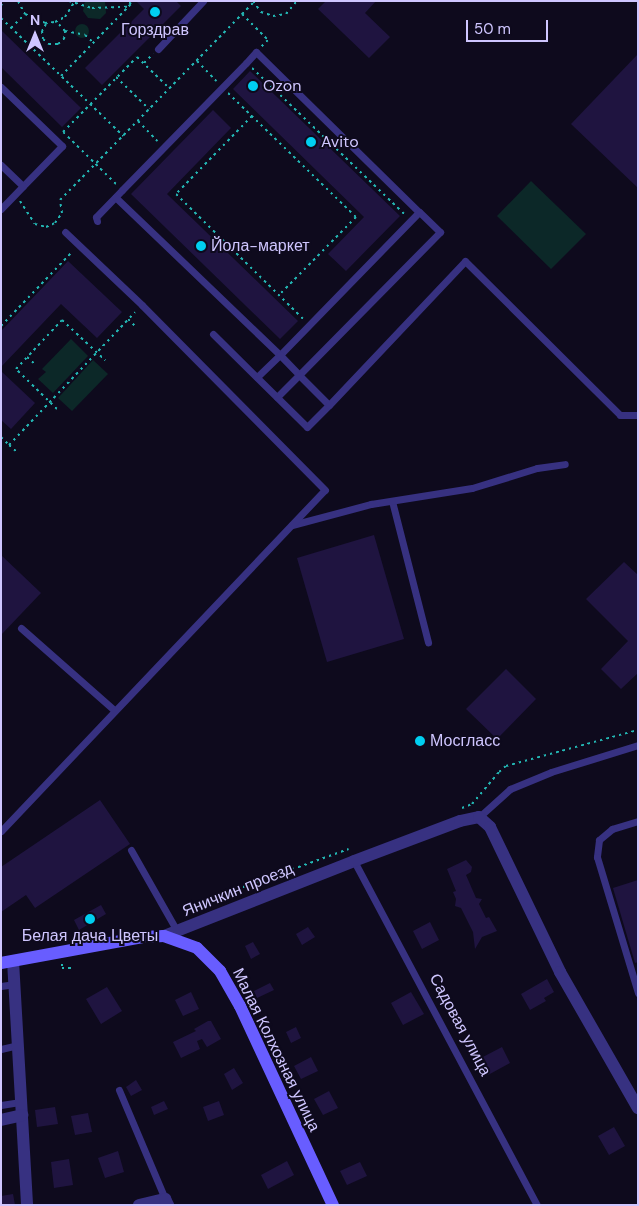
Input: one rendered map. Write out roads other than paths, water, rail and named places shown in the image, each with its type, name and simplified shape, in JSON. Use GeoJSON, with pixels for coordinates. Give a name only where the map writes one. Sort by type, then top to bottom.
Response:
{"type":"FeatureCollection","features":[{"type":"Feature","properties":{"kind":"street","name":"Яничкин проезд"},"geometry":{"type":"LineString","coordinates":[[7,962],[143,937],[164,936],[354,861],[460,821],[479,817]]}},
{"type":"Feature","properties":{"kind":"street"},"geometry":{"type":"LineString","coordinates":[[479,817],[490,827],[560,972],[638,1108]]}},
{"type":"Feature","properties":{"kind":"street","name":"Малая Колхозная улица"},"geometry":{"type":"LineString","coordinates":[[164,936],[197,948],[220,971],[240,1006],[333,1205]]}},
{"type":"Feature","properties":{"kind":"street"},"geometry":{"type":"LineString","coordinates":[[7,962],[15,984],[27,1205]]}},
{"type":"Feature","properties":{"kind":"street"},"geometry":{"type":"LineString","coordinates":[[1,1120],[22,1116]]}},
{"type":"Feature","properties":{"kind":"street"},"geometry":{"type":"LineString","coordinates":[[139,1205],[166,1202]]}},
{"type":"Feature","properties":{"kind":"lane"},"geometry":{"type":"LineString","coordinates":[[158,49],[200,2]]}},
{"type":"Feature","properties":{"kind":"lane"},"geometry":{"type":"LineString","coordinates":[[97,221],[96,217],[256,52],[440,232],[277,397]]}},
{"type":"Feature","properties":{"kind":"lane"},"geometry":{"type":"LineString","coordinates":[[1,87],[62,146],[1,209]]}},
{"type":"Feature","properties":{"kind":"lane"},"geometry":{"type":"LineString","coordinates":[[1,165],[23,186]]}},
{"type":"Feature","properties":{"kind":"lane"},"geometry":{"type":"LineString","coordinates":[[115,197],[329,405]]}},
{"type":"Feature","properties":{"kind":"lane"},"geometry":{"type":"LineString","coordinates":[[257,377],[280,356],[419,212]]}},
{"type":"Feature","properties":{"kind":"lane"},"geometry":{"type":"LineString","coordinates":[[1,831],[325,490],[142,305],[64,232]]}},
{"type":"Feature","properties":{"kind":"lane"},"geometry":{"type":"LineString","coordinates":[[213,334],[307,427],[465,261],[620,414],[638,414]]}},
{"type":"Feature","properties":{"kind":"lane"},"geometry":{"type":"LineString","coordinates":[[292,525],[392,501],[472,488],[537,468],[565,464]]}},
{"type":"Feature","properties":{"kind":"lane"},"geometry":{"type":"LineString","coordinates":[[392,501],[428,642]]}},
{"type":"Feature","properties":{"kind":"lane"},"geometry":{"type":"LineString","coordinates":[[21,628],[115,711]]}},
{"type":"Feature","properties":{"kind":"lane"},"geometry":{"type":"LineString","coordinates":[[479,817],[510,789],[551,772],[638,745]]}},
{"type":"Feature","properties":{"kind":"lane"},"geometry":{"type":"LineString","coordinates":[[638,821],[612,829],[599,840],[597,857],[638,993]]}},
{"type":"Feature","properties":{"kind":"lane"},"geometry":{"type":"LineString","coordinates":[[131,850],[177,931]]}},
{"type":"Feature","properties":{"kind":"lane","name":"Садовая улица"},"geometry":{"type":"LineString","coordinates":[[354,861],[537,1205]]}},
{"type":"Feature","properties":{"kind":"lane"},"geometry":{"type":"LineString","coordinates":[[1,986],[15,984]]}},
{"type":"Feature","properties":{"kind":"lane"},"geometry":{"type":"LineString","coordinates":[[1,1048],[18,1045]]}},
{"type":"Feature","properties":{"kind":"lane"},"geometry":{"type":"LineString","coordinates":[[119,1090],[166,1202]]}},
{"type":"Feature","properties":{"kind":"lane"},"geometry":{"type":"LineString","coordinates":[[1,1105],[22,1102]]}},
{"type":"Feature","properties":{"kind":"place","name":"Горздрав"},"geometry":{"type":"Point","coordinates":[155,12]}},
{"type":"Feature","properties":{"kind":"place","name":"Ozon"},"geometry":{"type":"Point","coordinates":[253,86]}},
{"type":"Feature","properties":{"kind":"place","name":"Avito"},"geometry":{"type":"Point","coordinates":[311,142]}},
{"type":"Feature","properties":{"kind":"place","name":"Йола-маркет"},"geometry":{"type":"Point","coordinates":[201,246]}},
{"type":"Feature","properties":{"kind":"place","name":"Мосгласс"},"geometry":{"type":"Point","coordinates":[420,741]}},
{"type":"Feature","properties":{"kind":"place","name":"Белая дача Цветы"},"geometry":{"type":"Point","coordinates":[90,919]}}]}
